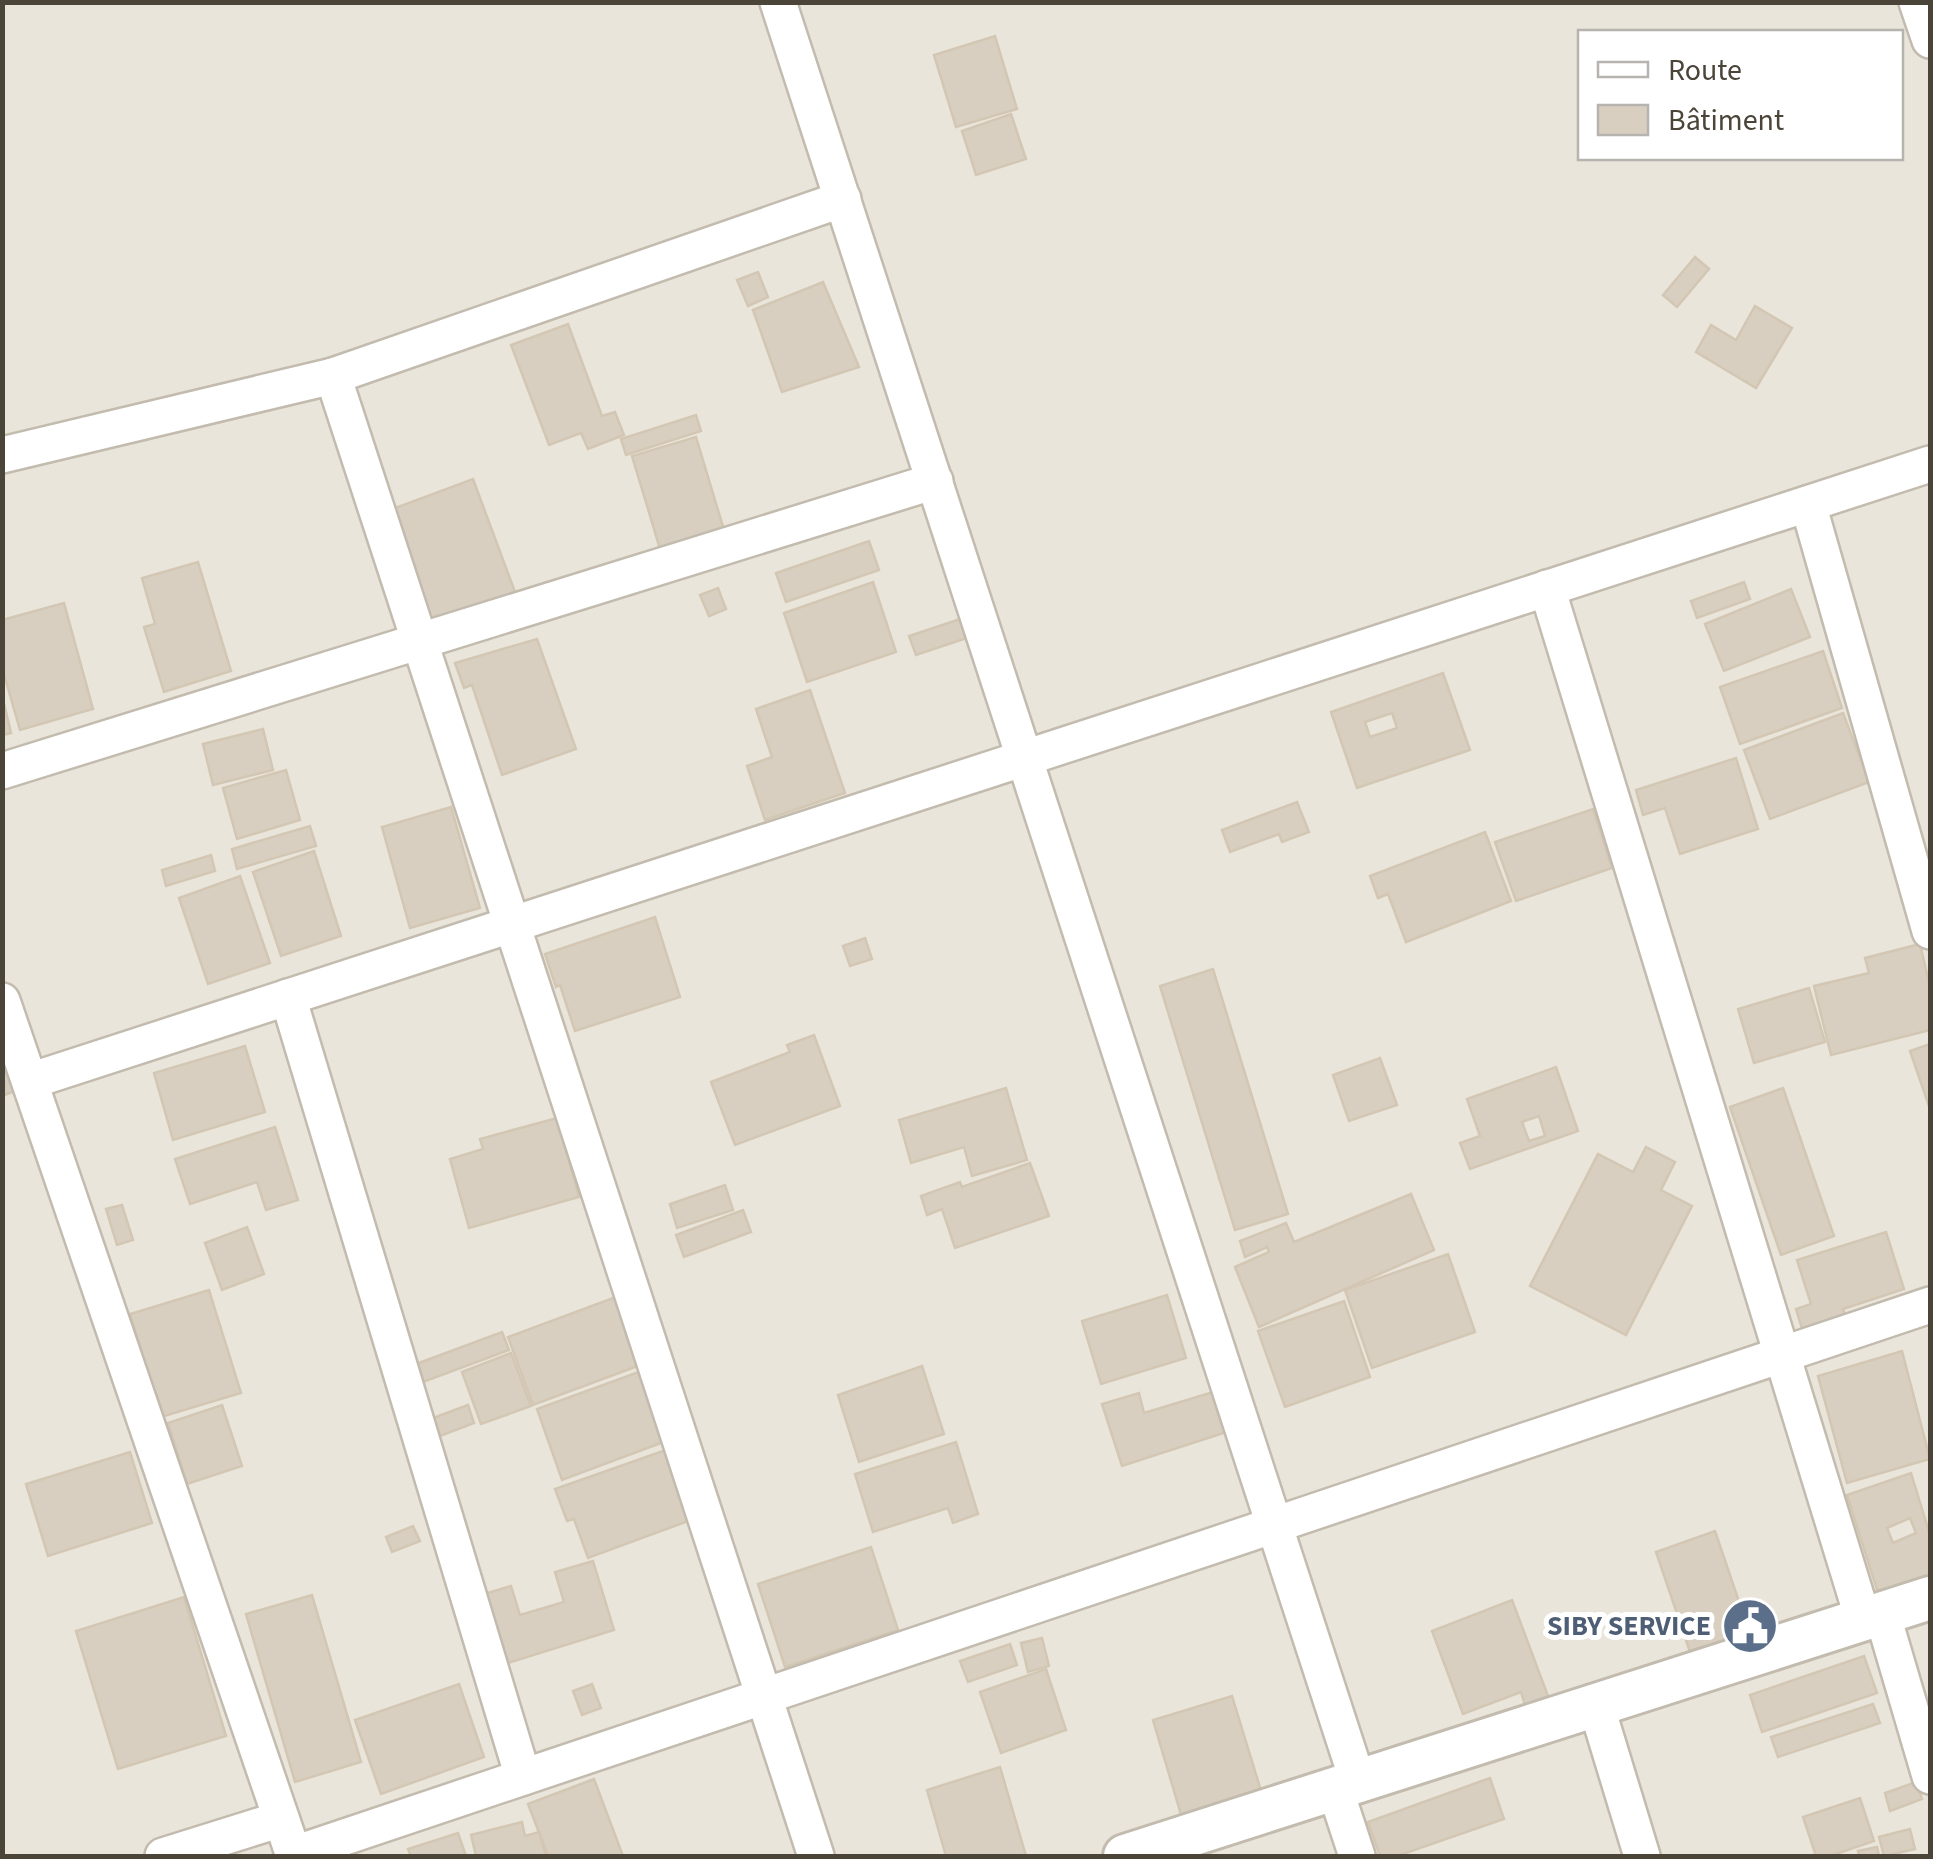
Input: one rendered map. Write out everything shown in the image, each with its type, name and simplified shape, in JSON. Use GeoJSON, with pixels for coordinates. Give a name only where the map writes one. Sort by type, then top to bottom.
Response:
{"type":"FeatureCollection","features":[{"type":"Feature","properties":{"kind":"street"},"geometry":{"type":"LineString","coordinates":[[778,2],[1275,1526],[1346,1785],[1356,1856]]}},
{"type":"Feature","properties":{"kind":"street"},"geometry":{"type":"LineString","coordinates":[[1917,2],[1930,40]]}},
{"type":"Feature","properties":{"kind":"street"},"geometry":{"type":"LineString","coordinates":[[2,455],[333,376],[843,199]]}},
{"type":"Feature","properties":{"kind":"street"},"geometry":{"type":"LineString","coordinates":[[333,376],[816,1856]]}},
{"type":"Feature","properties":{"kind":"street"},"geometry":{"type":"LineString","coordinates":[[30,1080],[1930,464]]}},
{"type":"Feature","properties":{"kind":"street"},"geometry":{"type":"LineString","coordinates":[[2,772],[936,481]]}},
{"type":"Feature","properties":{"kind":"street"},"geometry":{"type":"LineString","coordinates":[[1808,504],[1930,930]]}},
{"type":"Feature","properties":{"kind":"street"},"geometry":{"type":"LineString","coordinates":[[1547,588],[1782,1355],[1930,1776]]}},
{"type":"Feature","properties":{"kind":"street"},"geometry":{"type":"LineString","coordinates":[[288,997],[523,1777]]}},
{"type":"Feature","properties":{"kind":"street"},"geometry":{"type":"LineString","coordinates":[[2,1001],[294,1856],[1930,1305]]}},
{"type":"Feature","properties":{"kind":"street"},"geometry":{"type":"LineString","coordinates":[[1125,1856],[1930,1598]]}},
{"type":"Feature","properties":{"kind":"street"},"geometry":{"type":"LineString","coordinates":[[1596,1705],[1642,1856]]}},
{"type":"Feature","properties":{"kind":"street"},"geometry":{"type":"LineString","coordinates":[[163,1856],[282,1819]]}},
{"type":"Feature","properties":{"kind":"shaded area"},"geometry":{"type":"Polygon","coordinates":[[[3,3],[1930,3],[1930,1856],[3,1856],[3,3]]]}},
{"type":"Feature","properties":{"kind":"building"},"geometry":{"type":"Polygon","coordinates":[[[995,36],[1017,109],[956,127],[934,55],[995,36]]]}},
{"type":"Feature","properties":{"kind":"building"},"geometry":{"type":"Polygon","coordinates":[[[1011,114],[1026,159],[976,175],[962,131],[1011,114]]]}},
{"type":"Feature","properties":{"kind":"building"},"geometry":{"type":"Polygon","coordinates":[[[1695,257],[1709,269],[1677,307],[1663,295],[1695,257]]]}},
{"type":"Feature","properties":{"kind":"building"},"geometry":{"type":"Polygon","coordinates":[[[758,272],[768,297],[748,306],[737,280],[758,272]]]}},
{"type":"Feature","properties":{"kind":"building"},"geometry":{"type":"Polygon","coordinates":[[[823,282],[859,367],[782,392],[753,310],[823,282]]]}},
{"type":"Feature","properties":{"kind":"building"},"geometry":{"type":"Polygon","coordinates":[[[1755,306],[1792,328],[1756,388],[1696,352],[1711,325],[1736,340],[1755,306]]]}},
{"type":"Feature","properties":{"kind":"building"},"geometry":{"type":"Polygon","coordinates":[[[568,324],[602,416],[615,412],[624,435],[588,449],[581,433],[549,445],[511,345],[568,324]]]}},
{"type":"Feature","properties":{"kind":"building"},"geometry":{"type":"Polygon","coordinates":[[[696,415],[701,431],[626,455],[621,439],[696,415]]]}},
{"type":"Feature","properties":{"kind":"building"},"geometry":{"type":"Polygon","coordinates":[[[696,437],[724,530],[660,549],[632,456],[696,437]]]}},
{"type":"Feature","properties":{"kind":"building"},"geometry":{"type":"Polygon","coordinates":[[[473,479],[515,592],[432,624],[390,510],[473,479]]]}},
{"type":"Feature","properties":{"kind":"building"},"geometry":{"type":"Polygon","coordinates":[[[869,541],[879,570],[786,602],[776,573],[869,541]]]}},
{"type":"Feature","properties":{"kind":"building"},"geometry":{"type":"Polygon","coordinates":[[[198,562],[231,671],[164,692],[144,627],[155,624],[142,578],[198,562]]]}},
{"type":"Feature","properties":{"kind":"building"},"geometry":{"type":"Polygon","coordinates":[[[873,582],[896,652],[807,682],[784,613],[873,582]]]}},
{"type":"Feature","properties":{"kind":"building"},"geometry":{"type":"Polygon","coordinates":[[[1744,582],[1750,599],[1697,618],[1691,601],[1744,582]]]}},
{"type":"Feature","properties":{"kind":"building"},"geometry":{"type":"Polygon","coordinates":[[[718,588],[726,609],[709,616],[700,595],[718,588]]]}},
{"type":"Feature","properties":{"kind":"building"},"geometry":{"type":"Polygon","coordinates":[[[1791,589],[1810,637],[1724,671],[1705,624],[1791,589]]]}},
{"type":"Feature","properties":{"kind":"building"},"geometry":{"type":"Polygon","coordinates":[[[64,603],[93,709],[20,730],[2,667],[2,620],[64,603]]]}},
{"type":"Feature","properties":{"kind":"building"},"geometry":{"type":"Polygon","coordinates":[[[960,619],[967,638],[916,655],[909,636],[960,619]]]}},
{"type":"Feature","properties":{"kind":"building"},"geometry":{"type":"Polygon","coordinates":[[[537,639],[576,749],[502,775],[472,685],[464,688],[455,663],[537,639]]]}},
{"type":"Feature","properties":{"kind":"building"},"geometry":{"type":"Polygon","coordinates":[[[1823,651],[1842,708],[1740,744],[1720,687],[1823,651]]]}},
{"type":"Feature","properties":{"kind":"building"},"geometry":{"type":"Polygon","coordinates":[[[1443,673],[1470,750],[1357,788],[1331,712],[1443,673]],[[1392,713],[1365,722],[1370,737],[1397,728],[1392,713]]]}},
{"type":"Feature","properties":{"kind":"building"},"geometry":{"type":"Polygon","coordinates":[[[810,690],[845,793],[765,820],[747,766],[772,757],[756,709],[810,690]]]}},
{"type":"Feature","properties":{"kind":"building"},"geometry":{"type":"Polygon","coordinates":[[[2,700],[11,733],[3,735],[2,700]]]}},
{"type":"Feature","properties":{"kind":"building"},"geometry":{"type":"Polygon","coordinates":[[[1843,713],[1869,782],[1770,819],[1744,750],[1843,713]]]}},
{"type":"Feature","properties":{"kind":"building"},"geometry":{"type":"Polygon","coordinates":[[[263,729],[273,770],[213,785],[203,744],[263,729]]]}},
{"type":"Feature","properties":{"kind":"building"},"geometry":{"type":"Polygon","coordinates":[[[1736,758],[1758,829],[1680,854],[1665,808],[1643,815],[1636,790],[1736,758]]]}},
{"type":"Feature","properties":{"kind":"building"},"geometry":{"type":"Polygon","coordinates":[[[286,770],[300,820],[237,839],[223,788],[286,770]]]}},
{"type":"Feature","properties":{"kind":"building"},"geometry":{"type":"Polygon","coordinates":[[[1297,802],[1309,832],[1282,842],[1279,834],[1230,852],[1222,830],[1297,802]]]}},
{"type":"Feature","properties":{"kind":"building"},"geometry":{"type":"Polygon","coordinates":[[[451,807],[480,908],[410,928],[382,827],[451,807]]]}},
{"type":"Feature","properties":{"kind":"building"},"geometry":{"type":"Polygon","coordinates":[[[1593,809],[1612,868],[1516,901],[1495,842],[1593,809]]]}},
{"type":"Feature","properties":{"kind":"building"},"geometry":{"type":"Polygon","coordinates":[[[310,826],[316,846],[237,869],[232,849],[310,826]]]}},
{"type":"Feature","properties":{"kind":"building"},"geometry":{"type":"Polygon","coordinates":[[[1485,832],[1511,901],[1406,942],[1388,894],[1378,898],[1370,876],[1485,832]]]}},
{"type":"Feature","properties":{"kind":"building"},"geometry":{"type":"Polygon","coordinates":[[[314,851],[341,936],[281,956],[253,872],[314,851]]]}},
{"type":"Feature","properties":{"kind":"building"},"geometry":{"type":"Polygon","coordinates":[[[211,855],[215,871],[166,886],[162,870],[211,855]]]}},
{"type":"Feature","properties":{"kind":"building"},"geometry":{"type":"Polygon","coordinates":[[[240,876],[270,963],[208,984],[179,898],[240,876]]]}},
{"type":"Feature","properties":{"kind":"building"},"geometry":{"type":"Polygon","coordinates":[[[655,917],[680,997],[575,1031],[545,954],[655,917]]]}},
{"type":"Feature","properties":{"kind":"building"},"geometry":{"type":"Polygon","coordinates":[[[865,938],[872,959],[850,966],[843,946],[865,938]]]}},
{"type":"Feature","properties":{"kind":"building"},"geometry":{"type":"Polygon","coordinates":[[[1920,944],[1930,987],[1930,1030],[1831,1055],[1814,986],[1869,973],[1865,958],[1920,944]]]}},
{"type":"Feature","properties":{"kind":"building"},"geometry":{"type":"Polygon","coordinates":[[[1213,969],[1288,1214],[1235,1230],[1160,986],[1213,969]]]}},
{"type":"Feature","properties":{"kind":"building"},"geometry":{"type":"Polygon","coordinates":[[[1809,988],[1825,1042],[1754,1063],[1738,1009],[1809,988]]]}},
{"type":"Feature","properties":{"kind":"building"},"geometry":{"type":"Polygon","coordinates":[[[814,1035],[840,1106],[735,1145],[711,1082],[790,1052],[787,1045],[814,1035]]]}},
{"type":"Feature","properties":{"kind":"building"},"geometry":{"type":"Polygon","coordinates":[[[1930,1044],[1930,1109],[1910,1051],[1930,1044]]]}},
{"type":"Feature","properties":{"kind":"building"},"geometry":{"type":"Polygon","coordinates":[[[245,1046],[265,1112],[173,1140],[154,1073],[245,1046]]]}},
{"type":"Feature","properties":{"kind":"building"},"geometry":{"type":"Polygon","coordinates":[[[1380,1058],[1397,1105],[1349,1121],[1333,1075],[1380,1058]]]}},
{"type":"Feature","properties":{"kind":"building"},"geometry":{"type":"Polygon","coordinates":[[[2,1059],[15,1091],[2,1096],[2,1059]]]}},
{"type":"Feature","properties":{"kind":"building"},"geometry":{"type":"Polygon","coordinates":[[[1556,1067],[1578,1131],[1470,1169],[1460,1143],[1480,1136],[1467,1099],[1556,1067]],[[1539,1116],[1522,1122],[1529,1141],[1545,1136],[1539,1116]]]}},
{"type":"Feature","properties":{"kind":"building"},"geometry":{"type":"Polygon","coordinates":[[[1006,1088],[1027,1160],[972,1176],[964,1147],[911,1163],[899,1120],[1006,1088]]]}},
{"type":"Feature","properties":{"kind":"building"},"geometry":{"type":"Polygon","coordinates":[[[1783,1088],[1834,1236],[1781,1255],[1730,1107],[1783,1088]]]}},
{"type":"Feature","properties":{"kind":"building"},"geometry":{"type":"Polygon","coordinates":[[[557,1118],[579,1197],[469,1228],[450,1159],[483,1149],[480,1139],[557,1118]]]}},
{"type":"Feature","properties":{"kind":"building"},"geometry":{"type":"Polygon","coordinates":[[[275,1127],[298,1200],[266,1210],[257,1182],[190,1204],[175,1159],[275,1127]]]}},
{"type":"Feature","properties":{"kind":"building"},"geometry":{"type":"Polygon","coordinates":[[[1646,1147],[1675,1162],[1661,1190],[1692,1206],[1626,1335],[1530,1286],[1598,1154],[1633,1172],[1646,1147]]]}},
{"type":"Feature","properties":{"kind":"building"},"geometry":{"type":"Polygon","coordinates":[[[1030,1163],[1049,1216],[955,1248],[942,1209],[927,1215],[921,1196],[960,1182],[962,1187],[1030,1163]]]}},
{"type":"Feature","properties":{"kind":"building"},"geometry":{"type":"Polygon","coordinates":[[[725,1185],[733,1210],[677,1228],[670,1204],[725,1185]]]}},
{"type":"Feature","properties":{"kind":"building"},"geometry":{"type":"Polygon","coordinates":[[[1411,1194],[1434,1250],[1259,1327],[1235,1267],[1269,1252],[1267,1247],[1245,1257],[1240,1241],[1286,1223],[1294,1242],[1411,1194]]]}},
{"type":"Feature","properties":{"kind":"building"},"geometry":{"type":"Polygon","coordinates":[[[122,1205],[133,1240],[117,1245],[106,1209],[122,1205]]]}},
{"type":"Feature","properties":{"kind":"building"},"geometry":{"type":"Polygon","coordinates":[[[743,1210],[751,1232],[684,1257],[676,1235],[743,1210]]]}},
{"type":"Feature","properties":{"kind":"building"},"geometry":{"type":"Polygon","coordinates":[[[247,1227],[264,1274],[222,1290],[205,1243],[247,1227]]]}},
{"type":"Feature","properties":{"kind":"building"},"geometry":{"type":"Polygon","coordinates":[[[1886,1232],[1904,1289],[1843,1309],[1847,1321],[1804,1335],[1796,1309],[1811,1304],[1797,1260],[1886,1232]]]}},
{"type":"Feature","properties":{"kind":"building"},"geometry":{"type":"Polygon","coordinates":[[[1448,1254],[1475,1332],[1372,1368],[1345,1290],[1448,1254]]]}},
{"type":"Feature","properties":{"kind":"building"},"geometry":{"type":"Polygon","coordinates":[[[209,1290],[241,1393],[161,1417],[130,1314],[209,1290]]]}},
{"type":"Feature","properties":{"kind":"building"},"geometry":{"type":"Polygon","coordinates":[[[621,1295],[646,1363],[533,1405],[508,1337],[621,1295]]]}},
{"type":"Feature","properties":{"kind":"building"},"geometry":{"type":"Polygon","coordinates":[[[1167,1295],[1186,1358],[1101,1384],[1082,1321],[1167,1295]]]}},
{"type":"Feature","properties":{"kind":"building"},"geometry":{"type":"Polygon","coordinates":[[[1344,1301],[1370,1377],[1285,1407],[1258,1331],[1344,1301]]]}},
{"type":"Feature","properties":{"kind":"building"},"geometry":{"type":"Polygon","coordinates":[[[502,1332],[509,1350],[415,1385],[408,1367],[502,1332]]]}},
{"type":"Feature","properties":{"kind":"building"},"geometry":{"type":"Polygon","coordinates":[[[1902,1351],[1930,1459],[1847,1483],[1818,1376],[1902,1351]]]}},
{"type":"Feature","properties":{"kind":"building"},"geometry":{"type":"Polygon","coordinates":[[[511,1353],[531,1406],[481,1424],[462,1372],[511,1353]]]}},
{"type":"Feature","properties":{"kind":"building"},"geometry":{"type":"Polygon","coordinates":[[[922,1366],[944,1434],[859,1462],[838,1395],[922,1366]]]}},
{"type":"Feature","properties":{"kind":"building"},"geometry":{"type":"Polygon","coordinates":[[[644,1370],[669,1440],[562,1480],[537,1409],[644,1370]]]}},
{"type":"Feature","properties":{"kind":"building"},"geometry":{"type":"Polygon","coordinates":[[[1223,1389],[1236,1429],[1122,1466],[1102,1404],[1139,1393],[1144,1413],[1223,1389]]]}},
{"type":"Feature","properties":{"kind":"building"},"geometry":{"type":"Polygon","coordinates":[[[222,1405],[242,1466],[187,1484],[168,1423],[222,1405]]]}},
{"type":"Feature","properties":{"kind":"building"},"geometry":{"type":"Polygon","coordinates":[[[468,1405],[474,1423],[435,1438],[428,1420],[468,1405]]]}},
{"type":"Feature","properties":{"kind":"building"},"geometry":{"type":"Polygon","coordinates":[[[956,1442],[978,1514],[953,1523],[948,1508],[873,1532],[855,1474],[956,1442]]]}},
{"type":"Feature","properties":{"kind":"building"},"geometry":{"type":"Polygon","coordinates":[[[674,1447],[699,1517],[588,1558],[574,1519],[567,1521],[555,1489],[674,1447]]]}},
{"type":"Feature","properties":{"kind":"building"},"geometry":{"type":"Polygon","coordinates":[[[130,1452],[152,1523],[48,1556],[26,1484],[130,1452]]]}},
{"type":"Feature","properties":{"kind":"building"},"geometry":{"type":"Polygon","coordinates":[[[1911,1473],[1930,1535],[1930,1577],[1878,1593],[1847,1495],[1911,1473]],[[1910,1518],[1887,1528],[1893,1543],[1916,1533],[1910,1518]]]}},
{"type":"Feature","properties":{"kind":"building"},"geometry":{"type":"Polygon","coordinates":[[[413,1526],[420,1541],[392,1552],[386,1537],[413,1526]]]}},
{"type":"Feature","properties":{"kind":"building"},"geometry":{"type":"Polygon","coordinates":[[[1715,1531],[1750,1634],[1691,1655],[1656,1552],[1715,1531]]]}},
{"type":"Feature","properties":{"kind":"building"},"geometry":{"type":"Polygon","coordinates":[[[871,1547],[898,1630],[785,1667],[758,1584],[871,1547]]]}},
{"type":"Feature","properties":{"kind":"building"},"geometry":{"type":"Polygon","coordinates":[[[593,1561],[614,1630],[505,1664],[484,1594],[511,1586],[520,1615],[564,1602],[555,1572],[593,1561]]]}},
{"type":"Feature","properties":{"kind":"building"},"geometry":{"type":"Polygon","coordinates":[[[312,1595],[361,1762],[295,1782],[246,1614],[312,1595]]]}},
{"type":"Feature","properties":{"kind":"building"},"geometry":{"type":"Polygon","coordinates":[[[184,1597],[226,1736],[118,1769],[76,1631],[184,1597]]]}},
{"type":"Feature","properties":{"kind":"building"},"geometry":{"type":"Polygon","coordinates":[[[1512,1600],[1548,1696],[1525,1705],[1521,1692],[1463,1714],[1432,1631],[1512,1600]]]}},
{"type":"Feature","properties":{"kind":"building"},"geometry":{"type":"Polygon","coordinates":[[[1042,1638],[1049,1666],[1028,1672],[1021,1643],[1042,1638]]]}},
{"type":"Feature","properties":{"kind":"building"},"geometry":{"type":"Polygon","coordinates":[[[1010,1644],[1017,1665],[968,1682],[960,1661],[1010,1644]]]}},
{"type":"Feature","properties":{"kind":"building"},"geometry":{"type":"Polygon","coordinates":[[[1864,1656],[1877,1693],[1762,1732],[1750,1695],[1864,1656]]]}},
{"type":"Feature","properties":{"kind":"building"},"geometry":{"type":"Polygon","coordinates":[[[1046,1669],[1066,1730],[1001,1753],[980,1692],[1046,1669]]]}},
{"type":"Feature","properties":{"kind":"building"},"geometry":{"type":"Polygon","coordinates":[[[459,1684],[484,1757],[381,1794],[355,1720],[459,1684]]]}},
{"type":"Feature","properties":{"kind":"building"},"geometry":{"type":"Polygon","coordinates":[[[592,1684],[601,1708],[582,1715],[573,1691],[592,1684]]]}},
{"type":"Feature","properties":{"kind":"building"},"geometry":{"type":"Polygon","coordinates":[[[1232,1696],[1262,1794],[1182,1818],[1153,1720],[1232,1696]]]}},
{"type":"Feature","properties":{"kind":"building"},"geometry":{"type":"Polygon","coordinates":[[[1873,1704],[1880,1723],[1778,1757],[1771,1737],[1873,1704]]]}},
{"type":"Feature","properties":{"kind":"building"},"geometry":{"type":"Polygon","coordinates":[[[1000,1767],[1026,1856],[946,1856],[927,1790],[1000,1767]]]}},
{"type":"Feature","properties":{"kind":"building"},"geometry":{"type":"Polygon","coordinates":[[[1490,1778],[1504,1819],[1397,1856],[1380,1856],[1368,1822],[1490,1778]]]}},
{"type":"Feature","properties":{"kind":"building"},"geometry":{"type":"Polygon","coordinates":[[[594,1779],[623,1856],[548,1856],[528,1804],[594,1779]]]}},
{"type":"Feature","properties":{"kind":"building"},"geometry":{"type":"Polygon","coordinates":[[[1916,1782],[1922,1799],[1890,1811],[1885,1793],[1916,1782]]]}},
{"type":"Feature","properties":{"kind":"building"},"geometry":{"type":"Polygon","coordinates":[[[1860,1798],[1874,1841],[1830,1856],[1816,1856],[1803,1817],[1860,1798]]]}},
{"type":"Feature","properties":{"kind":"building"},"geometry":{"type":"Polygon","coordinates":[[[522,1822],[525,1836],[539,1832],[546,1856],[476,1856],[471,1835],[522,1822]]]}},
{"type":"Feature","properties":{"kind":"building"},"geometry":{"type":"Polygon","coordinates":[[[1910,1829],[1915,1849],[1884,1856],[1879,1837],[1910,1829]]]}},
{"type":"Feature","properties":{"kind":"building"},"geometry":{"type":"Polygon","coordinates":[[[458,1833],[466,1856],[411,1856],[408,1849],[458,1833]]]}},
{"type":"Feature","properties":{"kind":"building"},"geometry":{"type":"Polygon","coordinates":[[[1877,1847],[1879,1856],[1859,1856],[1858,1851],[1877,1847]]]}},
{"type":"Feature","properties":{"kind":"place","name":"SIBY SERVICE"},"geometry":{"type":"Point","coordinates":[1750,1626]}}]}
